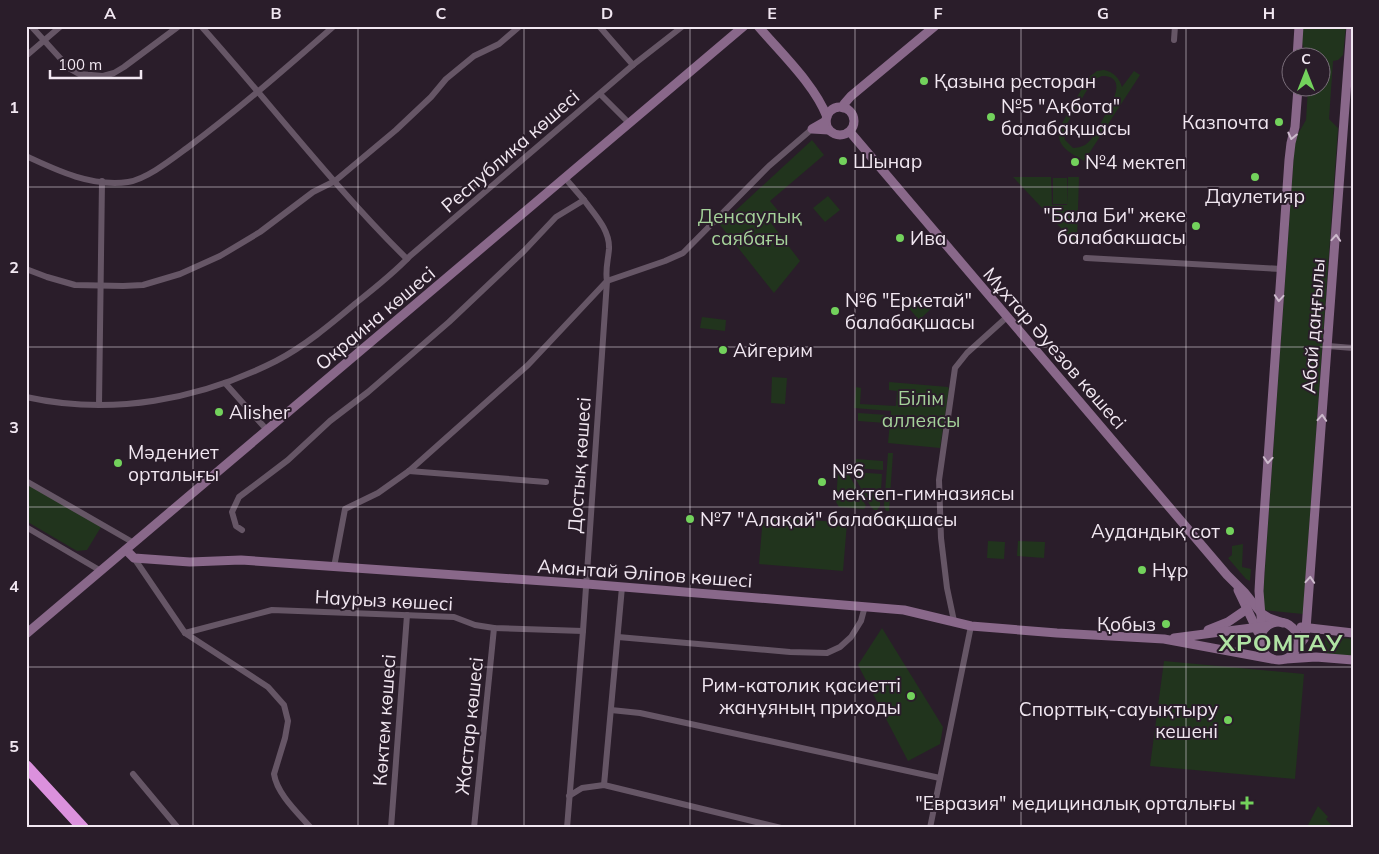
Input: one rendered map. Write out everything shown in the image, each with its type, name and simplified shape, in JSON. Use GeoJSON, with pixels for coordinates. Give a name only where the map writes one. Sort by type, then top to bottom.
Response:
{"type":"FeatureCollection","features":[{"type":"Feature","properties":{"kind":"highway"},"geometry":{"type":"LineString","coordinates":[[26,766],[83,828]]}},
{"type":"Feature","properties":{"kind":"main road","name":"Окраина көшесі"},"geometry":{"type":"LineString","coordinates":[[26,634],[744,26]]}},
{"type":"Feature","properties":{"kind":"main road"},"geometry":{"type":"LineString","coordinates":[[758,26],[822,103],[833,109],[843,108],[851,112],[854,117],[850,132],[842,135],[838,135],[830,130],[812,129]]}},
{"type":"Feature","properties":{"kind":"main road"},"geometry":{"type":"LineString","coordinates":[[843,108],[844,104],[852,96],[935,26]]}},
{"type":"Feature","properties":{"kind":"main road"},"geometry":{"type":"LineString","coordinates":[[1298,48],[1299,26]]}},
{"type":"Feature","properties":{"kind":"main road","name":"Абай даңғылы"},"geometry":{"type":"LineString","coordinates":[[1297,648],[1304,639],[1306,628],[1351,26]]}},
{"type":"Feature","properties":{"kind":"main road","name":"Абай даңғылы"},"geometry":{"type":"LineString","coordinates":[[1262,627],[1259,590],[1281,269],[1291,143],[1295,126],[1297,98]]}},
{"type":"Feature","properties":{"kind":"main road"},"geometry":{"type":"LineString","coordinates":[[822,103],[830,130]]}},
{"type":"Feature","properties":{"kind":"main road"},"geometry":{"type":"LineString","coordinates":[[812,129],[827,119],[833,109]]}},
{"type":"Feature","properties":{"kind":"main road","name":"Мұхтар Әуезов көшесі"},"geometry":{"type":"LineString","coordinates":[[850,132],[1236,585],[1261,613],[1268,618],[1286,624]]}},
{"type":"Feature","properties":{"kind":"main road"},"geometry":{"type":"LineString","coordinates":[[126,550],[134,558]]}},
{"type":"Feature","properties":{"kind":"main road","name":"Амантай Әліпов көшесі"},"geometry":{"type":"LineString","coordinates":[[134,558],[190,562],[241,560],[865,606],[921,612],[972,626],[1164,639],[1272,659]]}},
{"type":"Feature","properties":{"kind":"main road","name":"Мұхтар Әуезов көшесі"},"geometry":{"type":"LineString","coordinates":[[1236,585],[1247,609],[1262,627]]}},
{"type":"Feature","properties":{"kind":"main road"},"geometry":{"type":"LineString","coordinates":[[1245,593],[1259,590]]}},
{"type":"Feature","properties":{"kind":"main road"},"geometry":{"type":"LineString","coordinates":[[1199,634],[1228,622],[1247,609]]}},
{"type":"Feature","properties":{"kind":"main road"},"geometry":{"type":"LineString","coordinates":[[1353,633],[1306,628],[1278,622],[1262,627],[1260,644],[1264,652],[1272,659],[1284,660],[1316,657],[1353,660]]}},
{"type":"Feature","properties":{"kind":"main road"},"geometry":{"type":"LineString","coordinates":[[1284,660],[1294,653],[1297,648],[1298,638],[1293,628],[1286,624]]}},
{"type":"Feature","properties":{"kind":"main road","name":"Амантай Әліпов көшесі"},"geometry":{"type":"LineString","coordinates":[[1164,639],[1262,627]]}},
{"type":"Feature","properties":{"kind":"street"},"geometry":{"type":"LineString","coordinates":[[32,26],[70,69],[79,74],[103,76],[114,73],[124,67],[179,26]]}},
{"type":"Feature","properties":{"kind":"street"},"geometry":{"type":"LineString","coordinates":[[26,56],[62,26]]}},
{"type":"Feature","properties":{"kind":"street"},"geometry":{"type":"LineString","coordinates":[[201,26],[334,181],[407,259]]}},
{"type":"Feature","properties":{"kind":"street"},"geometry":{"type":"LineString","coordinates":[[26,156],[57,170],[87,180],[130,182],[163,166],[258,92],[334,26]]}},
{"type":"Feature","properties":{"kind":"street"},"geometry":{"type":"LineString","coordinates":[[26,268],[47,277],[75,285],[143,285],[180,274],[220,256],[260,232],[313,192],[334,181],[408,120],[446,79],[474,56],[499,44],[520,26]]}},
{"type":"Feature","properties":{"kind":"street"},"geometry":{"type":"LineString","coordinates":[[600,26],[633,65]]}},
{"type":"Feature","properties":{"kind":"street","name":"Республика көшесі"},"geometry":{"type":"LineString","coordinates":[[26,397],[99,405],[154,402],[197,393],[277,360],[326,328],[633,65],[683,26]]}},
{"type":"Feature","properties":{"kind":"street"},"geometry":{"type":"LineString","coordinates":[[1174,40],[1175,26]]}},
{"type":"Feature","properties":{"kind":"street"},"geometry":{"type":"LineString","coordinates":[[600,94],[629,124]]}},
{"type":"Feature","properties":{"kind":"street"},"geometry":{"type":"LineString","coordinates":[[334,567],[345,509],[378,494],[409,471],[528,365],[607,281],[683,253],[769,166],[812,129]]}},
{"type":"Feature","properties":{"kind":"street","name":"Достық көшесі"},"geometry":{"type":"LineString","coordinates":[[565,178],[607,232],[609,241],[583,631],[567,828]]}},
{"type":"Feature","properties":{"kind":"street"},"geometry":{"type":"LineString","coordinates":[[99,405],[99,286],[102,181]]}},
{"type":"Feature","properties":{"kind":"street"},"geometry":{"type":"LineString","coordinates":[[242,530],[236,526],[232,512],[240,497],[288,460],[330,420],[368,392],[449,322],[524,251],[556,217],[584,200]]}},
{"type":"Feature","properties":{"kind":"street"},"geometry":{"type":"LineString","coordinates":[[1086,258],[1281,269]]}},
{"type":"Feature","properties":{"kind":"street"},"geometry":{"type":"LineString","coordinates":[[954,622],[947,588],[940,523],[939,480],[956,368],[967,353],[1007,317]]}},
{"type":"Feature","properties":{"kind":"street"},"geometry":{"type":"LineString","coordinates":[[1328,346],[1353,348]]}},
{"type":"Feature","properties":{"kind":"street"},"geometry":{"type":"LineString","coordinates":[[225,383],[267,430]]}},
{"type":"Feature","properties":{"kind":"street"},"geometry":{"type":"LineString","coordinates":[[409,471],[546,482]]}},
{"type":"Feature","properties":{"kind":"street"},"geometry":{"type":"LineString","coordinates":[[26,480],[134,543]]}},
{"type":"Feature","properties":{"kind":"street"},"geometry":{"type":"LineString","coordinates":[[26,527],[101,571]]}},
{"type":"Feature","properties":{"kind":"street"},"geometry":{"type":"LineString","coordinates":[[134,558],[185,633],[268,687],[284,705],[288,721],[274,774],[275,779],[289,802],[311,828]]}},
{"type":"Feature","properties":{"kind":"street"},"geometry":{"type":"LineString","coordinates":[[604,785],[622,587]]}},
{"type":"Feature","properties":{"kind":"street"},"geometry":{"type":"LineString","coordinates":[[618,636],[790,652],[826,652],[840,647],[851,637],[861,621],[865,606]]}},
{"type":"Feature","properties":{"kind":"street","name":"Наурыз көшесі"},"geometry":{"type":"LineString","coordinates":[[185,633],[272,610],[454,617],[475,625],[494,628],[583,631]]}},
{"type":"Feature","properties":{"kind":"street","name":"Көктем көшесі"},"geometry":{"type":"LineString","coordinates":[[391,828],[407,615]]}},
{"type":"Feature","properties":{"kind":"street"},"geometry":{"type":"LineString","coordinates":[[930,828],[972,626]]}},
{"type":"Feature","properties":{"kind":"street","name":"Жастар көшесі"},"geometry":{"type":"LineString","coordinates":[[474,828],[494,628]]}},
{"type":"Feature","properties":{"kind":"street"},"geometry":{"type":"LineString","coordinates":[[611,710],[640,712],[940,778]]}},
{"type":"Feature","properties":{"kind":"street"},"geometry":{"type":"LineString","coordinates":[[133,774],[178,828]]}},
{"type":"Feature","properties":{"kind":"street"},"geometry":{"type":"LineString","coordinates":[[569,796],[582,788],[604,785],[781,828]]}},
{"type":"Feature","properties":{"kind":"green space"},"geometry":{"type":"Polygon","coordinates":[[[1302,26],[1346,26],[1343,55],[1338,60],[1333,61],[1332,76],[1332,48],[1304,48],[1301,41],[1302,26]]]}},
{"type":"Feature","properties":{"kind":"green space"},"geometry":{"type":"Polygon","coordinates":[[[1104,70],[1113,74],[1118,78],[1122,87],[1134,71],[1140,75],[1084,161],[1064,147],[1059,138],[1059,132],[1061,125],[1088,78],[1097,71],[1104,70]],[[1102,76],[1093,80],[1065,127],[1065,140],[1073,148],[1084,146],[1088,143],[1110,107],[1116,93],[1116,86],[1115,81],[1110,77],[1102,76]]]}},
{"type":"Feature","properties":{"kind":"green space"},"geometry":{"type":"Polygon","coordinates":[[[1307,98],[1330,98],[1329,119],[1338,128],[1303,614],[1262,610],[1295,139],[1306,120],[1307,98]]]}},
{"type":"Feature","properties":{"kind":"green space","name":"Денсаулық саябағы"},"geometry":{"type":"Polygon","coordinates":[[[812,140],[824,155],[770,201],[780,213],[771,223],[800,261],[774,293],[720,225],[812,140]]]}},
{"type":"Feature","properties":{"kind":"green space"},"geometry":{"type":"Polygon","coordinates":[[[1013,177],[1051,177],[1052,205],[1067,205],[1068,177],[1079,177],[1077,239],[1074,242],[1013,177]]]}},
{"type":"Feature","properties":{"kind":"green space"},"geometry":{"type":"Polygon","coordinates":[[[1053,178],[1067,178],[1067,204],[1053,204],[1053,178]]]}},
{"type":"Feature","properties":{"kind":"green space"},"geometry":{"type":"Polygon","coordinates":[[[828,196],[840,210],[825,222],[813,208],[828,196]]]}},
{"type":"Feature","properties":{"kind":"green space"},"geometry":{"type":"Polygon","coordinates":[[[920,294],[932,308],[919,320],[907,306],[920,294]]]}},
{"type":"Feature","properties":{"kind":"green space"},"geometry":{"type":"Polygon","coordinates":[[[702,317],[726,320],[725,331],[700,328],[702,317]]]}},
{"type":"Feature","properties":{"kind":"green space"},"geometry":{"type":"Polygon","coordinates":[[[772,377],[787,378],[785,404],[771,403],[772,377]]]}},
{"type":"Feature","properties":{"kind":"green space","name":"Білім аллеясы"},"geometry":{"type":"Polygon","coordinates":[[[889,382],[948,387],[940,448],[888,443],[891,411],[854,408],[856,387],[861,388],[860,404],[896,406],[897,391],[889,390],[889,382]]]}},
{"type":"Feature","properties":{"kind":"green space"},"geometry":{"type":"Polygon","coordinates":[[[858,413],[887,415],[886,423],[858,421],[858,413]]]}},
{"type":"Feature","properties":{"kind":"green space"},"geometry":{"type":"Polygon","coordinates":[[[888,453],[893,453],[889,511],[886,511],[884,506],[888,453]]]}},
{"type":"Feature","properties":{"kind":"green space"},"geometry":{"type":"Polygon","coordinates":[[[856,459],[883,461],[883,470],[855,468],[856,459]]]}},
{"type":"Feature","properties":{"kind":"green space"},"geometry":{"type":"Polygon","coordinates":[[[838,471],[847,471],[866,506],[864,509],[839,507],[836,502],[838,471]]]}},
{"type":"Feature","properties":{"kind":"green space"},"geometry":{"type":"Polygon","coordinates":[[[852,472],[882,474],[880,506],[877,510],[871,507],[852,472]]]}},
{"type":"Feature","properties":{"kind":"green space"},"geometry":{"type":"Polygon","coordinates":[[[26,482],[101,527],[87,550],[77,551],[26,521],[26,482]]]}},
{"type":"Feature","properties":{"kind":"green space"},"geometry":{"type":"Polygon","coordinates":[[[763,516],[847,523],[843,571],[759,564],[763,516]]]}},
{"type":"Feature","properties":{"kind":"green space"},"geometry":{"type":"Polygon","coordinates":[[[988,541],[1005,542],[1004,559],[987,558],[988,541]]]}},
{"type":"Feature","properties":{"kind":"green space"},"geometry":{"type":"Polygon","coordinates":[[[1018,541],[1045,542],[1044,558],[1017,556],[1018,541]]]}},
{"type":"Feature","properties":{"kind":"green space"},"geometry":{"type":"Polygon","coordinates":[[[1243,544],[1242,567],[1251,569],[1250,581],[1246,579],[1228,558],[1232,555],[1232,546],[1243,544]]]}},
{"type":"Feature","properties":{"kind":"green space"},"geometry":{"type":"Polygon","coordinates":[[[882,628],[943,727],[940,744],[908,761],[858,665],[882,628]]]}},
{"type":"Feature","properties":{"kind":"green space"},"geometry":{"type":"Polygon","coordinates":[[[1325,637],[1353,639],[1353,656],[1323,654],[1325,637]]]}},
{"type":"Feature","properties":{"kind":"green space","name":"Спорттық-сауықтыру кешені"},"geometry":{"type":"Polygon","coordinates":[[[1164,661],[1304,674],[1295,779],[1150,766],[1164,661]]]}},
{"type":"Feature","properties":{"kind":"green space"},"geometry":{"type":"Polygon","coordinates":[[[1318,806],[1328,817],[1326,819],[1332,826],[1331,828],[1310,828],[1308,825],[1318,806]]]}},
{"type":"Feature","properties":{"kind":"place","name":"Қазына ресторан"},"geometry":{"type":"Point","coordinates":[924,81]}},
{"type":"Feature","properties":{"kind":"place","name":"№5 \"Ақбота\" балабақшасы"},"geometry":{"type":"Point","coordinates":[991,117]}},
{"type":"Feature","properties":{"kind":"place","name":"Казпочта"},"geometry":{"type":"Point","coordinates":[1279,122]}},
{"type":"Feature","properties":{"kind":"place","name":"Шынар"},"geometry":{"type":"Point","coordinates":[843,161]}},
{"type":"Feature","properties":{"kind":"place","name":"№4 мектеп"},"geometry":{"type":"Point","coordinates":[1075,162]}},
{"type":"Feature","properties":{"kind":"place","name":"Даулетияр"},"geometry":{"type":"Point","coordinates":[1255,177]}},
{"type":"Feature","properties":{"kind":"place","name":"\"Бала Би\" жеке балабакшасы"},"geometry":{"type":"Point","coordinates":[1196,226]}},
{"type":"Feature","properties":{"kind":"place","name":"Ива"},"geometry":{"type":"Point","coordinates":[900,238]}},
{"type":"Feature","properties":{"kind":"place","name":"№6 \"Еркетай\" балабақшасы"},"geometry":{"type":"Point","coordinates":[835,311]}},
{"type":"Feature","properties":{"kind":"place","name":"Айгерим"},"geometry":{"type":"Point","coordinates":[723,350]}},
{"type":"Feature","properties":{"kind":"place","name":"Alisher"},"geometry":{"type":"Point","coordinates":[219,412]}},
{"type":"Feature","properties":{"kind":"place","name":"Мәдениет орталығы"},"geometry":{"type":"Point","coordinates":[118,463]}},
{"type":"Feature","properties":{"kind":"place","name":"№6 мектеп-гимназиясы"},"geometry":{"type":"Point","coordinates":[822,482]}},
{"type":"Feature","properties":{"kind":"place","name":"№7 \"Алақай\" балабақшасы"},"geometry":{"type":"Point","coordinates":[690,519]}},
{"type":"Feature","properties":{"kind":"place","name":"Аудандық сот"},"geometry":{"type":"Point","coordinates":[1230,531]}},
{"type":"Feature","properties":{"kind":"place","name":"Нұр"},"geometry":{"type":"Point","coordinates":[1142,570]}},
{"type":"Feature","properties":{"kind":"place","name":"Қобыз"},"geometry":{"type":"Point","coordinates":[1166,624]}},
{"type":"Feature","properties":{"kind":"place","name":"Рим-католик қасиетті жанұяның приходы"},"geometry":{"type":"Point","coordinates":[911,696]}},
{"type":"Feature","properties":{"kind":"place","name":"Спорттық-сауықтыру кешені"},"geometry":{"type":"Point","coordinates":[1228,720]}},
{"type":"Feature","properties":{"kind":"place","name":"\"Евразия\" медициналық орталығы"},"geometry":{"type":"Point","coordinates":[1247,803]}},
{"type":"Feature","properties":{"kind":"district","name":"ХРОМТАУ"},"geometry":{"type":"Point","coordinates":[1281,642]}}]}
